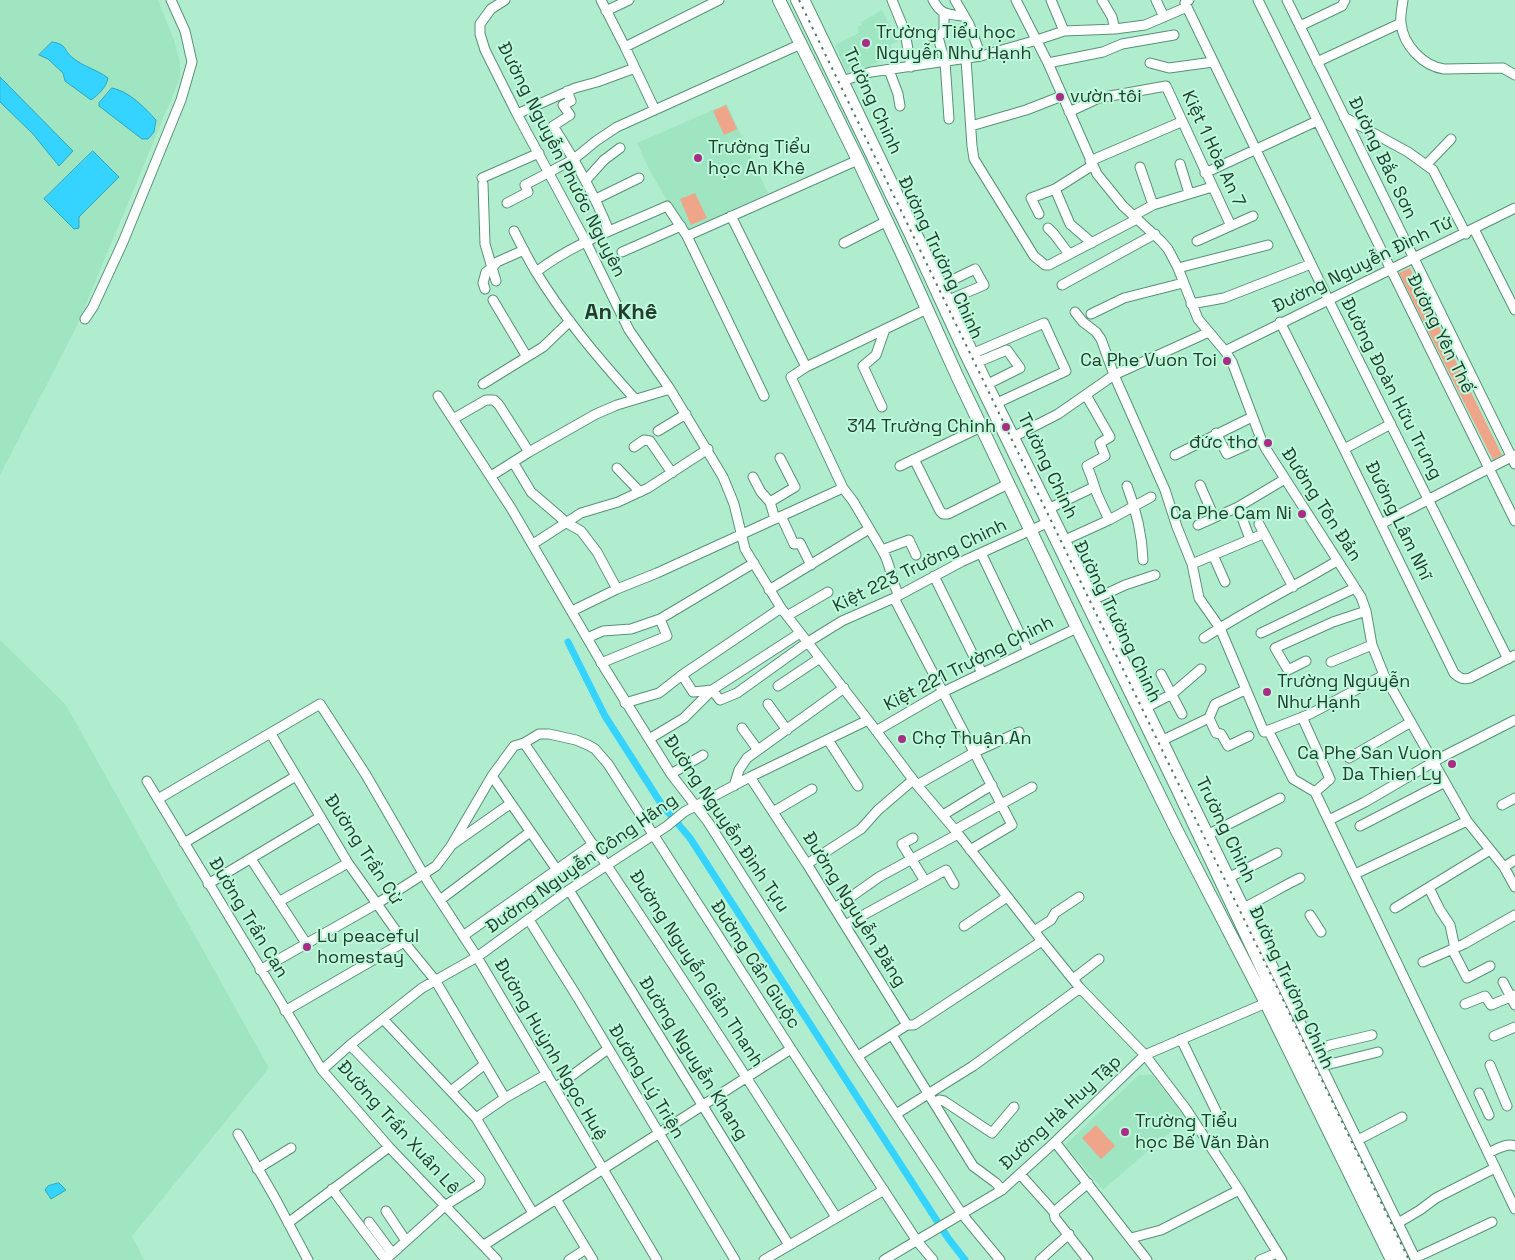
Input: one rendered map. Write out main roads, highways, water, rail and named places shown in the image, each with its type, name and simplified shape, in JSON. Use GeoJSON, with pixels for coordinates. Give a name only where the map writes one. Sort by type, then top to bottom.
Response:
{"type":"FeatureCollection","features":[{"type":"Feature","properties":{"kind":"highway","name":"Đường Trường Chinh"},"geometry":{"type":"LineString","coordinates":[[779,0],[887,221],[953,368],[1077,628],[1166,808],[1266,1003],[1392,1260]]}},
{"type":"Feature","properties":{"kind":"highway","name":"Đường Trường Chinh"},"geometry":{"type":"LineString","coordinates":[[797,0],[973,358],[1276,998],[1411,1259]]}},
{"type":"Feature","properties":{"kind":"highway"},"geometry":{"type":"LineString","coordinates":[[896,240],[910,233]]}},
{"type":"Feature","properties":{"kind":"highway"},"geometry":{"type":"LineString","coordinates":[[953,368],[973,358]]}},
{"type":"Feature","properties":{"kind":"highway"},"geometry":{"type":"LineString","coordinates":[[1166,808],[1183,800]]}},
{"type":"Feature","properties":{"kind":"water"},"geometry":{"type":"Polygon","coordinates":[[[52,42],[61,44],[77,61],[108,78],[106,85],[91,100],[65,81],[63,73],[48,59],[39,55],[52,42]]]}},
{"type":"Feature","properties":{"kind":"water"},"geometry":{"type":"Polygon","coordinates":[[[0,77],[73,151],[59,166],[33,134],[0,102],[0,77]]]}},
{"type":"Feature","properties":{"kind":"water"},"geometry":{"type":"Polygon","coordinates":[[[112,88],[130,96],[142,105],[156,120],[154,132],[148,139],[142,139],[99,106],[99,103],[112,88]]]}},
{"type":"Feature","properties":{"kind":"water"},"geometry":{"type":"Polygon","coordinates":[[[93,151],[119,177],[79,217],[79,228],[74,229],[44,199],[93,151]]]}},
{"type":"Feature","properties":{"kind":"water"},"geometry":{"type":"Polygon","coordinates":[[[59,1183],[66,1190],[51,1199],[45,1190],[48,1186],[59,1183]]]}},
{"type":"Feature","properties":{"kind":"waterway"},"geometry":{"type":"LineString","coordinates":[[568,642],[605,716],[662,805],[690,838],[948,1238],[965,1260]]}},
{"type":"Feature","properties":{"kind":"railway"},"geometry":{"type":"LineString","coordinates":[[799,0],[1409,1260]]}},
{"type":"Feature","properties":{"kind":"place","name":"Trường Tiểu học Nguyễn Như Hạnh"},"geometry":{"type":"Point","coordinates":[866,43]}},
{"type":"Feature","properties":{"kind":"place","name":"vườn tôi"},"geometry":{"type":"Point","coordinates":[1060,97]}},
{"type":"Feature","properties":{"kind":"place","name":"Trường Tiểu học An Khê"},"geometry":{"type":"Point","coordinates":[698,158]}},
{"type":"Feature","properties":{"kind":"place","name":"Ca Phe Vuon Toi"},"geometry":{"type":"Point","coordinates":[1227,361]}},
{"type":"Feature","properties":{"kind":"place","name":"314 Trường Chinh"},"geometry":{"type":"Point","coordinates":[1006,427]}},
{"type":"Feature","properties":{"kind":"place","name":"đức thơ"},"geometry":{"type":"Point","coordinates":[1268,443]}},
{"type":"Feature","properties":{"kind":"place","name":"Ca Phe Cam Ni"},"geometry":{"type":"Point","coordinates":[1302,514]}},
{"type":"Feature","properties":{"kind":"place","name":"Trường Nguyễn Như Hạnh"},"geometry":{"type":"Point","coordinates":[1267,692]}},
{"type":"Feature","properties":{"kind":"place","name":"Chợ Thuận An"},"geometry":{"type":"Point","coordinates":[902,739]}},
{"type":"Feature","properties":{"kind":"place","name":"Ca Phe San Vuon Da Thien Ly"},"geometry":{"type":"Point","coordinates":[1452,764]}},
{"type":"Feature","properties":{"kind":"place","name":"Lu peaceful homestay"},"geometry":{"type":"Point","coordinates":[307,947]}},
{"type":"Feature","properties":{"kind":"place","name":"Trường Tiểu học Bế Văn Đàn"},"geometry":{"type":"Point","coordinates":[1125,1132]}},
{"type":"Feature","properties":{"kind":"district","name":"An Khê"},"geometry":{"type":"Point","coordinates":[621,313]}}]}
